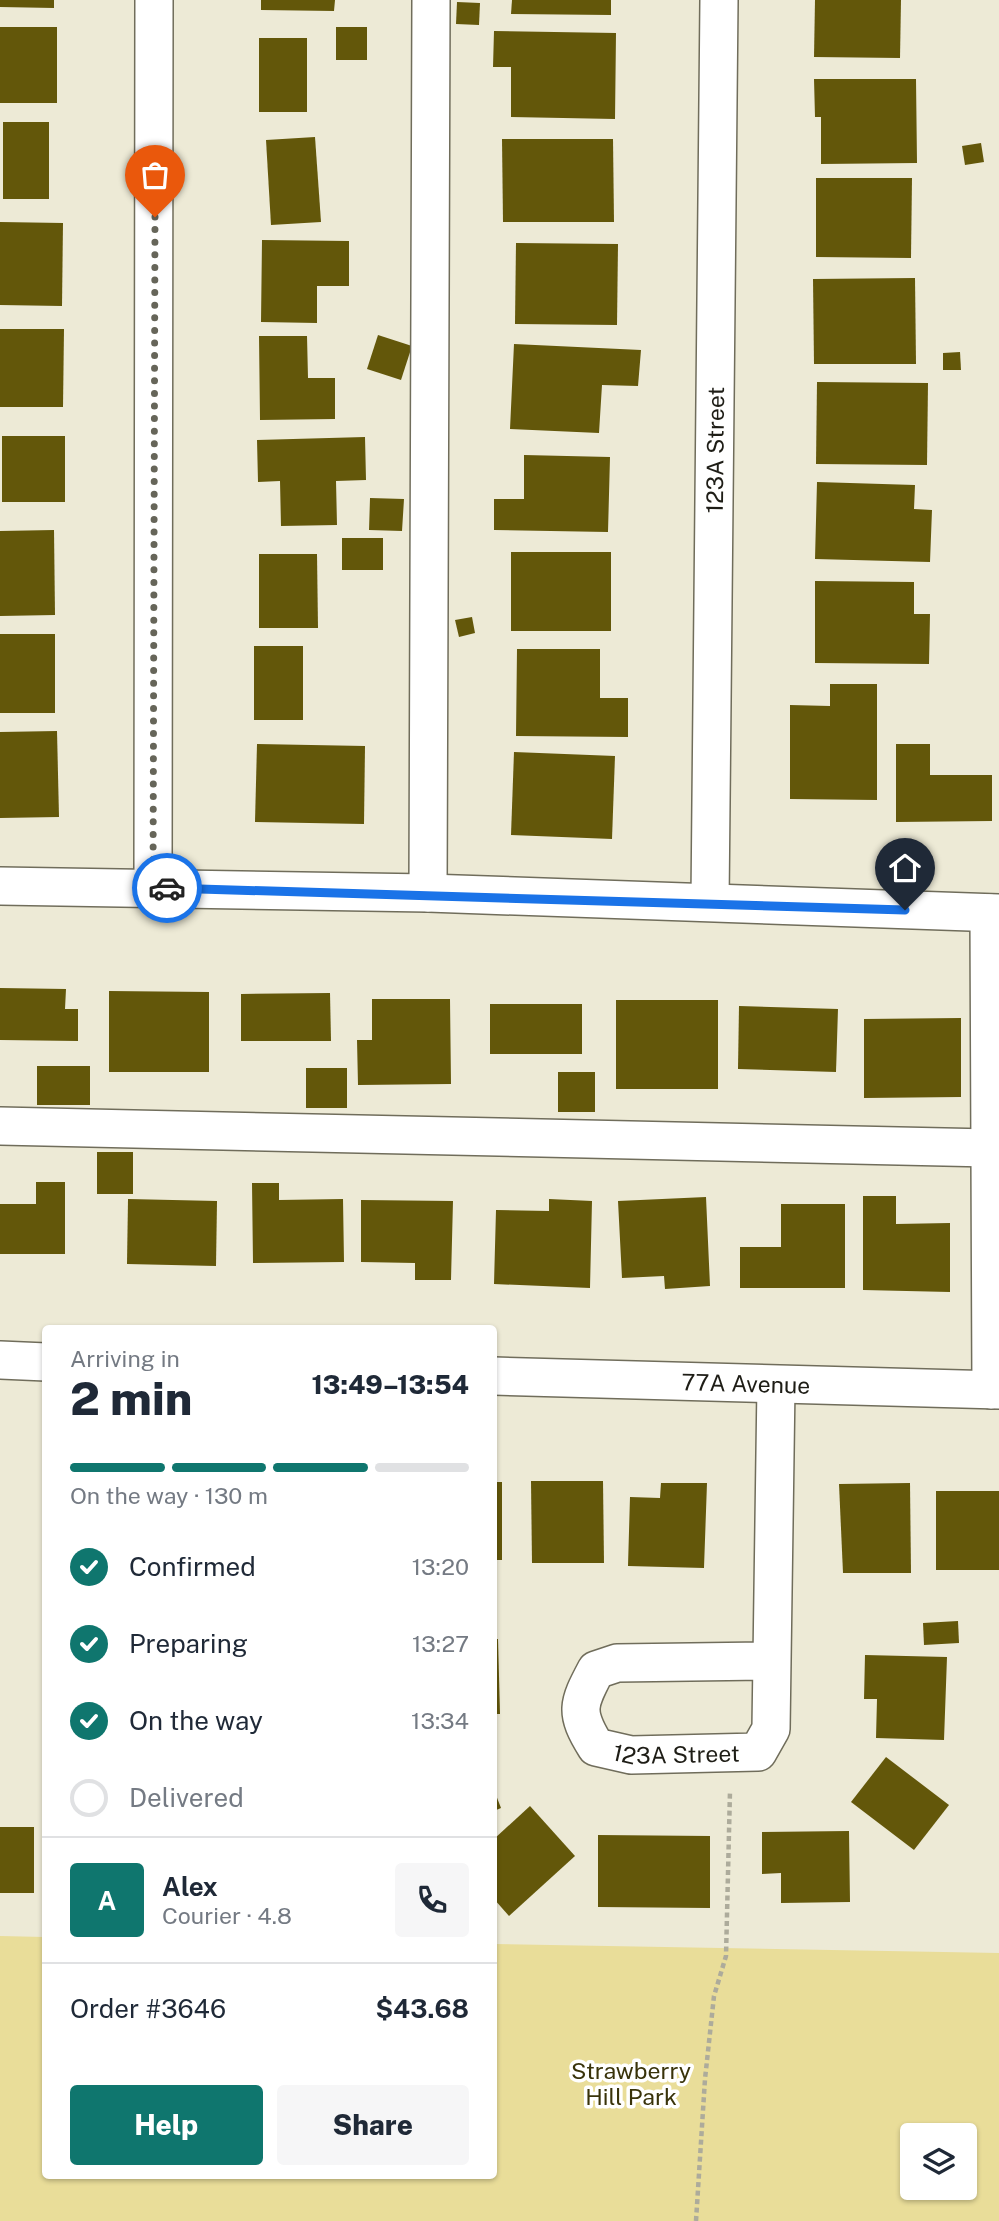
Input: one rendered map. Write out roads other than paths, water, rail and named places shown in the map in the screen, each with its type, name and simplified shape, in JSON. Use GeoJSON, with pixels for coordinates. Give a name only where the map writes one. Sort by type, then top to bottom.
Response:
{"type":"FeatureCollection","features":[{"type":"Feature","properties":{"kind":"street"},"geometry":{"type":"LineString","coordinates":[[153,888],[155,0]]}},
{"type":"Feature","properties":{"kind":"street"},"geometry":{"type":"LineString","coordinates":[[428,893],[431,0]]}},
{"type":"Feature","properties":{"kind":"street","name":"123A Street"},"geometry":{"type":"LineString","coordinates":[[710,902],[719,0]]}},
{"type":"Feature","properties":{"kind":"street"},"geometry":{"type":"LineString","coordinates":[[0,886],[428,893],[994,913],[989,1148],[995,1390]]}},
{"type":"Feature","properties":{"kind":"street"},"geometry":{"type":"LineString","coordinates":[[0,1126],[989,1148]]}},
{"type":"Feature","properties":{"kind":"street"},"geometry":{"type":"LineString","coordinates":[[0,1360],[42,1362]]}},
{"type":"Feature","properties":{"kind":"street","name":"77A Avenue"},"geometry":{"type":"LineString","coordinates":[[497,1376],[995,1390]]}},
{"type":"Feature","properties":{"kind":"street","name":"123A Street"},"geometry":{"type":"LineString","coordinates":[[771,1661],[617,1663],[596,1670],[580,1700],[584,1728],[596,1747],[631,1755],[758,1752],[771,1729],[776,1385]]}},
{"type":"Feature","properties":{"kind":"park label","name":"Strawberry Hill Park"},"geometry":{"type":"Point","coordinates":[631,2083]}}]}
